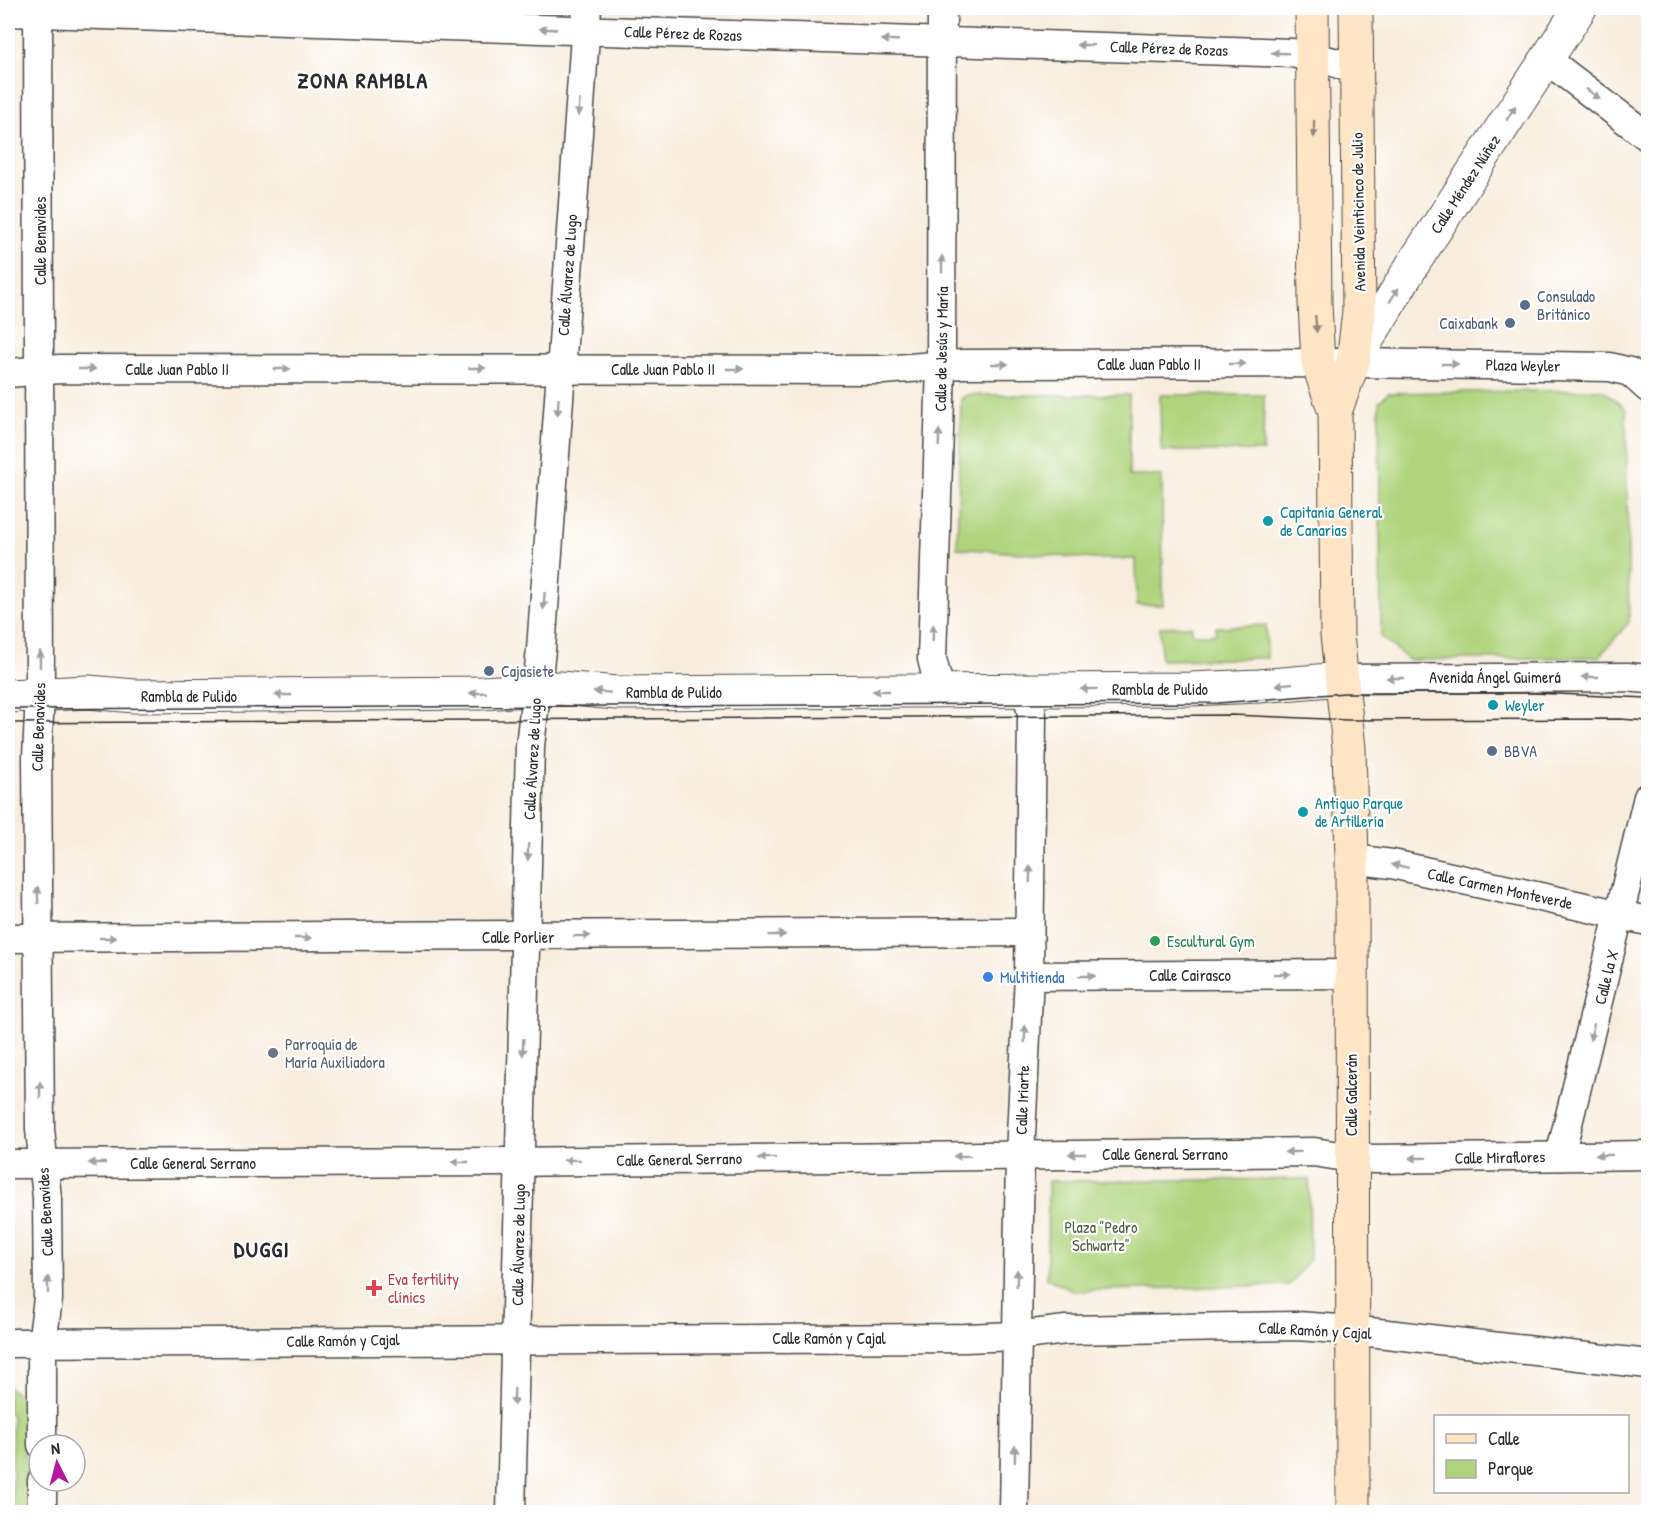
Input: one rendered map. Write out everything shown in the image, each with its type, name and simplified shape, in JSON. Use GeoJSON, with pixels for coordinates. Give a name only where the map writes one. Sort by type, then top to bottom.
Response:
{"type":"FeatureCollection","features":[{"type":"Feature","properties":{"kind":"main road","name":"Avenida Veinticinco de Julio"},"geometry":{"type":"LineString","coordinates":[[1312,8],[1315,304],[1318,363],[1335,412],[1337,618],[1342,679]]}},
{"type":"Feature","properties":{"kind":"main road","name":"Avenida Veinticinco de Julio"},"geometry":{"type":"LineString","coordinates":[[1335,412],[1353,363],[1359,300],[1356,8]]}},
{"type":"Feature","properties":{"kind":"main road","name":"Calle Galcerán"},"geometry":{"type":"LineString","coordinates":[[1342,679],[1348,727],[1352,859],[1353,1512]]}},
{"type":"Feature","properties":{"kind":"street","name":"Calle de Jesús y María"},"geometry":{"type":"LineString","coordinates":[[940,690],[932,659],[942,364],[942,8]]}},
{"type":"Feature","properties":{"kind":"street","name":"Calle Méndez Núñez"},"geometry":{"type":"LineString","coordinates":[[1353,363],[1413,264],[1580,8]]}},
{"type":"Feature","properties":{"kind":"street","name":"Calle Pérez de Rozas"},"geometry":{"type":"LineString","coordinates":[[8,12],[38,10],[586,19],[942,41],[1131,46],[1313,57],[1356,71]]}},
{"type":"Feature","properties":{"kind":"street","name":"Calle Benavides"},"geometry":{"type":"LineString","coordinates":[[38,10],[40,693],[37,757],[43,1163],[47,1198],[48,1299],[42,1343],[42,1433]]}},
{"type":"Feature","properties":{"kind":"street","name":"Calle Álvarez de Lugo"},"geometry":{"type":"LineString","coordinates":[[511,1512],[530,746],[537,689],[586,19]]}},
{"type":"Feature","properties":{"kind":"street"},"geometry":{"type":"LineString","coordinates":[[1546,59],[1648,137]]}},
{"type":"Feature","properties":{"kind":"street","name":"Calle Juan Pablo II"},"geometry":{"type":"LineString","coordinates":[[8,373],[561,368],[883,370],[942,364],[1353,363]]}},
{"type":"Feature","properties":{"kind":"street","name":"Plaza Weyler"},"geometry":{"type":"LineString","coordinates":[[1353,363],[1610,367],[1629,372],[1648,388]]}},
{"type":"Feature","properties":{"kind":"street","name":"Avenida Ángel Guimerá"},"geometry":{"type":"LineString","coordinates":[[1342,679],[1627,677],[1648,680]]}},
{"type":"Feature","properties":{"kind":"street","name":"Rambla de Pulido"},"geometry":{"type":"LineString","coordinates":[[8,696],[88,692],[115,696],[482,693],[571,688],[617,693],[1227,688],[1342,679]]}},
{"type":"Feature","properties":{"kind":"street","name":"Calle Iriarte"},"geometry":{"type":"LineString","coordinates":[[1014,1512],[1020,1155],[1029,976],[1032,716],[1027,688]]}},
{"type":"Feature","properties":{"kind":"street","name":"Calle la X"},"geometry":{"type":"LineString","coordinates":[[1560,1156],[1648,797]]}},
{"type":"Feature","properties":{"kind":"street","name":"Calle Carmen Monteverde"},"geometry":{"type":"LineString","coordinates":[[1352,859],[1392,864],[1648,921]]}},
{"type":"Feature","properties":{"kind":"street","name":"Calle Porlier"},"geometry":{"type":"LineString","coordinates":[[8,938],[526,937],[1029,932]]}},
{"type":"Feature","properties":{"kind":"street","name":"Calle Cairasco"},"geometry":{"type":"LineString","coordinates":[[1029,976],[1351,974]]}},
{"type":"Feature","properties":{"kind":"street","name":"Calle General Serrano"},"geometry":{"type":"LineString","coordinates":[[8,1164],[1314,1152],[1351,1158]]}},
{"type":"Feature","properties":{"kind":"street","name":"Calle Miraflores"},"geometry":{"type":"LineString","coordinates":[[1351,1158],[1648,1155]]}},
{"type":"Feature","properties":{"kind":"street","name":"Calle Ramón y Cajal"},"geometry":{"type":"LineString","coordinates":[[8,1343],[1016,1336],[1066,1330],[1280,1326],[1352,1330],[1648,1364]]}},
{"type":"Feature","properties":{"kind":"street"},"geometry":{"type":"LineString","coordinates":[[42,1493],[42,1512]]}},
{"type":"Feature","properties":{"kind":"green space"},"geometry":{"type":"Polygon","coordinates":[[[1603,390],[1626,409],[1629,622],[1599,657],[1409,660],[1381,637],[1379,402],[1388,393],[1603,390]]]}},
{"type":"Feature","properties":{"kind":"green space"},"geometry":{"type":"Polygon","coordinates":[[[967,395],[1129,395],[1129,476],[1162,476],[1163,605],[1137,605],[1136,559],[1095,559],[957,548],[961,399],[967,395]]]}},
{"type":"Feature","properties":{"kind":"green space"},"geometry":{"type":"Polygon","coordinates":[[[1160,395],[1264,395],[1263,451],[1161,451],[1160,395]]]}},
{"type":"Feature","properties":{"kind":"green space"},"geometry":{"type":"Polygon","coordinates":[[[1266,625],[1267,658],[1161,660],[1160,627],[1191,626],[1193,634],[1216,634],[1216,627],[1266,625]]]}},
{"type":"Feature","properties":{"kind":"green space","name":"Plaza \"Pedro Schwartz\""},"geometry":{"type":"Polygon","coordinates":[[[1309,1179],[1310,1259],[1289,1285],[1072,1291],[1047,1278],[1048,1181],[1309,1179]]]}},
{"type":"Feature","properties":{"kind":"green space"},"geometry":{"type":"Polygon","coordinates":[[[8,1386],[23,1400],[28,1512],[13,1512],[12,1416],[8,1411],[8,1386]]]}},
{"type":"Feature","properties":{"kind":"tram line"},"geometry":{"type":"LineString","coordinates":[[8,709],[1218,703],[1345,693],[1534,693],[1648,698]]}},
{"type":"Feature","properties":{"kind":"tram line"},"geometry":{"type":"LineString","coordinates":[[8,723],[1232,715],[1348,720],[1620,719],[1648,721]]}},
{"type":"Feature","properties":{"kind":"place","name":"Consulado Británico"},"geometry":{"type":"Point","coordinates":[1525,305]}},
{"type":"Feature","properties":{"kind":"place","name":"Caixabank"},"geometry":{"type":"Point","coordinates":[1510,323]}},
{"type":"Feature","properties":{"kind":"place","name":"Capitanía General de Canarias"},"geometry":{"type":"Point","coordinates":[1268,521]}},
{"type":"Feature","properties":{"kind":"place","name":"Cajasiete"},"geometry":{"type":"Point","coordinates":[489,671]}},
{"type":"Feature","properties":{"kind":"place","name":"Weyler"},"geometry":{"type":"Point","coordinates":[1493,705]}},
{"type":"Feature","properties":{"kind":"place","name":"BBVA"},"geometry":{"type":"Point","coordinates":[1492,751]}},
{"type":"Feature","properties":{"kind":"place","name":"Antiguo Parque de Artillería"},"geometry":{"type":"Point","coordinates":[1303,812]}},
{"type":"Feature","properties":{"kind":"place","name":"Escultural Gym"},"geometry":{"type":"Point","coordinates":[1155,941]}},
{"type":"Feature","properties":{"kind":"place","name":"Multitienda"},"geometry":{"type":"Point","coordinates":[988,977]}},
{"type":"Feature","properties":{"kind":"place","name":"Parroquia de María Auxiliadora"},"geometry":{"type":"Point","coordinates":[273,1053]}},
{"type":"Feature","properties":{"kind":"place","name":"Eva fertility clínics"},"geometry":{"type":"Point","coordinates":[374,1288]}},
{"type":"Feature","properties":{"kind":"district","name":"ZONA RAMBLA"},"geometry":{"type":"Point","coordinates":[363,80]}},
{"type":"Feature","properties":{"kind":"district","name":"DUGGI"},"geometry":{"type":"Point","coordinates":[262,1249]}}]}
